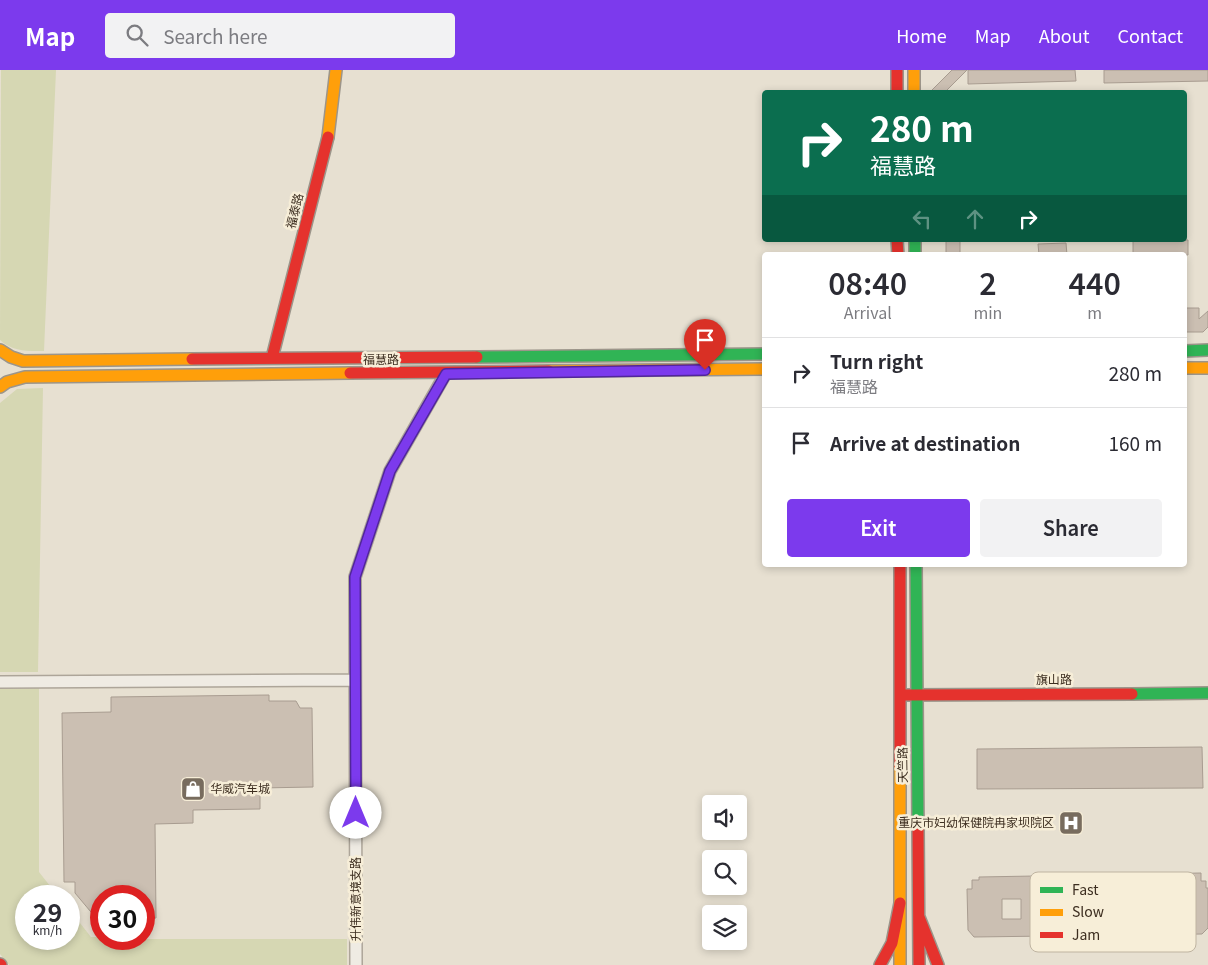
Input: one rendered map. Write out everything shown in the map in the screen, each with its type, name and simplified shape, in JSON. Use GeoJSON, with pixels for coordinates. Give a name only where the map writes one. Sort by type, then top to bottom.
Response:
{"type":"FeatureCollection","features":[{"type":"Feature","properties":{"kind":"main road","name":"福泰路"},"geometry":{"type":"LineString","coordinates":[[272,358],[329,133],[336,70]]}},
{"type":"Feature","properties":{"kind":"main road"},"geometry":{"type":"LineString","coordinates":[[896,90],[897,70]]}},
{"type":"Feature","properties":{"kind":"main road"},"geometry":{"type":"LineString","coordinates":[[914,70],[914,90]]}},
{"type":"Feature","properties":{"kind":"main road","name":"福慧路"},"geometry":{"type":"LineString","coordinates":[[0,350],[11,358],[23,360],[762,354]]}},
{"type":"Feature","properties":{"kind":"main road"},"geometry":{"type":"LineString","coordinates":[[1187,351],[1208,350]]}},
{"type":"Feature","properties":{"kind":"main road"},"geometry":{"type":"LineString","coordinates":[[23,360],[17,364],[15,369],[18,374],[25,377]]}},
{"type":"Feature","properties":{"kind":"main road"},"geometry":{"type":"LineString","coordinates":[[1187,368],[1208,368]]}},
{"type":"Feature","properties":{"kind":"main road","name":"福慧路"},"geometry":{"type":"LineString","coordinates":[[0,388],[7,382],[25,377],[446,374],[762,369]]}},
{"type":"Feature","properties":{"kind":"main road","name":"天竺路"},"geometry":{"type":"LineString","coordinates":[[900,567],[900,965]]}},
{"type":"Feature","properties":{"kind":"main road","name":"天竺路"},"geometry":{"type":"LineString","coordinates":[[916,567],[919,965]]}},
{"type":"Feature","properties":{"kind":"main road","name":"旗山路"},"geometry":{"type":"LineString","coordinates":[[899,695],[1208,693]]}},
{"type":"Feature","properties":{"kind":"main road"},"geometry":{"type":"LineString","coordinates":[[880,965],[894,943],[900,903]]}},
{"type":"Feature","properties":{"kind":"main road"},"geometry":{"type":"LineString","coordinates":[[918,917],[938,965]]}},
{"type":"Feature","properties":{"kind":"street","name":"升伟新意境支路"},"geometry":{"type":"LineString","coordinates":[[356,965],[355,577],[390,471],[446,374]]}},
{"type":"Feature","properties":{"kind":"street"},"geometry":{"type":"LineString","coordinates":[[0,682],[355,680]]}},
{"type":"Feature","properties":{"kind":"green space"},"geometry":{"type":"Polygon","coordinates":[[[1,70],[56,70],[44,351],[15,349],[0,340],[1,70]]]}},
{"type":"Feature","properties":{"kind":"green space"},"geometry":{"type":"Polygon","coordinates":[[[43,388],[38,672],[0,672],[0,403],[17,389],[43,388]]]}},
{"type":"Feature","properties":{"kind":"green space"},"geometry":{"type":"Polygon","coordinates":[[[39,688],[39,872],[49,885],[15,885],[15,950],[80,950],[80,923],[90,936],[90,950],[155,950],[155,939],[347,939],[347,965],[9,965],[0,954],[0,689],[39,688]]]}},
{"type":"Feature","properties":{"kind":"building"},"geometry":{"type":"Polygon","coordinates":[[[952,70],[967,70],[947,90],[932,90],[952,70]]]}},
{"type":"Feature","properties":{"kind":"building"},"geometry":{"type":"Polygon","coordinates":[[[968,70],[1075,70],[1076,81],[968,84],[968,70]]]}},
{"type":"Feature","properties":{"kind":"building"},"geometry":{"type":"Polygon","coordinates":[[[1104,70],[1208,70],[1208,81],[1104,83],[1104,70]]]}},
{"type":"Feature","properties":{"kind":"building"},"geometry":{"type":"Polygon","coordinates":[[[1188,240],[1188,255],[1187,252],[1133,252],[1133,242],[1187,242],[1188,240]]]}},
{"type":"Feature","properties":{"kind":"building"},"geometry":{"type":"Polygon","coordinates":[[[946,242],[960,242],[960,252],[946,252],[946,242]]]}},
{"type":"Feature","properties":{"kind":"building"},"geometry":{"type":"Polygon","coordinates":[[[1066,243],[1067,252],[1039,252],[1038,244],[1066,243]]]}},
{"type":"Feature","properties":{"kind":"building"},"geometry":{"type":"Polygon","coordinates":[[[1187,308],[1199,308],[1199,319],[1208,311],[1208,327],[1203,332],[1187,332],[1187,308]]]}},
{"type":"Feature","properties":{"kind":"building"},"geometry":{"type":"Polygon","coordinates":[[[269,695],[269,701],[296,701],[300,708],[312,708],[313,787],[260,788],[260,809],[193,810],[193,823],[155,824],[156,918],[155,885],[90,885],[90,911],[80,899],[80,885],[75,885],[75,882],[64,882],[62,713],[111,712],[111,697],[269,695]]]}},
{"type":"Feature","properties":{"kind":"building"},"geometry":{"type":"Polygon","coordinates":[[[1202,747],[1203,788],[977,789],[977,749],[1202,747]]]}},
{"type":"Feature","properties":{"kind":"building"},"geometry":{"type":"Polygon","coordinates":[[[1196,873],[1201,873],[1201,881],[1206,881],[1206,888],[1208,888],[1208,928],[1202,934],[1196,934],[1196,873]]]}},
{"type":"Feature","properties":{"kind":"building"},"geometry":{"type":"Polygon","coordinates":[[[1030,876],[1030,936],[974,937],[968,930],[967,889],[972,889],[972,880],[979,880],[979,877],[1030,876]],[[1002,899],[1002,919],[1021,919],[1021,899],[1002,899]]]}},
{"type":"Feature","properties":{"kind":"traffic: fast"},"geometry":{"type":"LineString","coordinates":[[915,242],[915,252]]}},
{"type":"Feature","properties":{"kind":"traffic: fast"},"geometry":{"type":"LineString","coordinates":[[1187,351],[1208,350]]}},
{"type":"Feature","properties":{"kind":"traffic: fast"},"geometry":{"type":"LineString","coordinates":[[477,357],[762,354]]}},
{"type":"Feature","properties":{"kind":"traffic: fast"},"geometry":{"type":"LineString","coordinates":[[916,567],[918,827]]}},
{"type":"Feature","properties":{"kind":"traffic: fast"},"geometry":{"type":"LineString","coordinates":[[1132,694],[1208,693]]}},
{"type":"Feature","properties":{"kind":"traffic: slow"},"geometry":{"type":"LineString","coordinates":[[328,137],[336,70]]}},
{"type":"Feature","properties":{"kind":"traffic: slow"},"geometry":{"type":"LineString","coordinates":[[914,70],[914,90]]}},
{"type":"Feature","properties":{"kind":"traffic: slow"},"geometry":{"type":"LineString","coordinates":[[0,350],[11,357],[23,361],[192,359]]}},
{"type":"Feature","properties":{"kind":"traffic: slow"},"geometry":{"type":"LineString","coordinates":[[1187,368],[1208,368]]}},
{"type":"Feature","properties":{"kind":"traffic: slow"},"geometry":{"type":"LineString","coordinates":[[549,371],[762,369]]}},
{"type":"Feature","properties":{"kind":"traffic: slow"},"geometry":{"type":"LineString","coordinates":[[0,387],[7,382],[25,377],[350,373]]}},
{"type":"Feature","properties":{"kind":"traffic: slow"},"geometry":{"type":"LineString","coordinates":[[900,767],[900,965]]}},
{"type":"Feature","properties":{"kind":"traffic: jam"},"geometry":{"type":"LineString","coordinates":[[897,70],[897,90]]}},
{"type":"Feature","properties":{"kind":"traffic: jam"},"geometry":{"type":"LineString","coordinates":[[272,358],[328,137]]}},
{"type":"Feature","properties":{"kind":"traffic: jam"},"geometry":{"type":"LineString","coordinates":[[897,242],[898,252]]}},
{"type":"Feature","properties":{"kind":"traffic: jam"},"geometry":{"type":"LineString","coordinates":[[192,359],[477,357]]}},
{"type":"Feature","properties":{"kind":"traffic: jam"},"geometry":{"type":"LineString","coordinates":[[350,373],[549,371]]}},
{"type":"Feature","properties":{"kind":"traffic: jam"},"geometry":{"type":"LineString","coordinates":[[900,567],[900,767]]}},
{"type":"Feature","properties":{"kind":"traffic: jam"},"geometry":{"type":"LineString","coordinates":[[905,695],[1132,694]]}},
{"type":"Feature","properties":{"kind":"traffic: jam"},"geometry":{"type":"LineString","coordinates":[[918,827],[919,965]]}},
{"type":"Feature","properties":{"kind":"traffic: jam"},"geometry":{"type":"LineString","coordinates":[[880,965],[892,943],[900,903]]}},
{"type":"Feature","properties":{"kind":"traffic: jam"},"geometry":{"type":"LineString","coordinates":[[919,917],[938,965]]}},
{"type":"Feature","properties":{"kind":"place","name":"华威汽车城"},"geometry":{"type":"Point","coordinates":[193,789]}},
{"type":"Feature","properties":{"kind":"place","name":"重庆市妇幼保健院冉家坝院区"},"geometry":{"type":"Point","coordinates":[1071,823]}},
{"type":"Feature","properties":{"kind":"route"},"geometry":{"type":"LineString","coordinates":[[356,813],[355,577],[390,471],[446,374],[705,370]]}}]}
